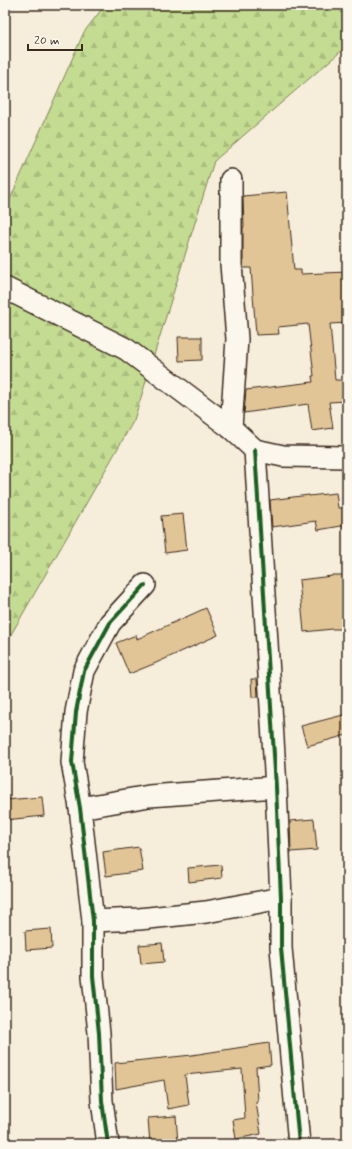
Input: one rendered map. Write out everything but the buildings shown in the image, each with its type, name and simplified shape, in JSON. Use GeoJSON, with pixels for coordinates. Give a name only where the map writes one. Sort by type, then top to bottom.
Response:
{"type":"FeatureCollection","features":[{"type":"Feature","properties":{"kind":"street"},"geometry":{"type":"LineString","coordinates":[[231,180],[231,264],[237,340],[231,428]]}},
{"type":"Feature","properties":{"kind":"street"},"geometry":{"type":"LineString","coordinates":[[5,288],[126,349],[231,428],[255,450],[283,456],[347,457]]}},
{"type":"Feature","properties":{"kind":"street"},"geometry":{"type":"LineString","coordinates":[[255,450],[276,787],[282,948],[299,1144]]}},
{"type":"Feature","properties":{"kind":"street"},"geometry":{"type":"LineString","coordinates":[[108,1144],[102,1101],[100,1033],[93,976],[93,921],[80,808],[72,762],[76,712],[84,671],[110,624],[145,585]]}},
{"type":"Feature","properties":{"kind":"street"},"geometry":{"type":"LineString","coordinates":[[80,808],[149,796],[276,787]]}},
{"type":"Feature","properties":{"kind":"street"},"geometry":{"type":"LineString","coordinates":[[93,921],[139,919],[206,912],[281,898]]}},
{"type":"Feature","properties":{"kind":"green space"},"geometry":{"type":"Polygon","coordinates":[[[105,5],[347,5],[347,46],[214,161],[134,420],[5,645],[5,221],[8,204],[84,32],[105,5]]]}},
{"type":"Feature","properties":{"kind":"cycle path"},"geometry":{"type":"LineString","coordinates":[[255,450],[276,787],[281,898],[281,948],[299,1144]]}},
{"type":"Feature","properties":{"kind":"cycle path"},"geometry":{"type":"LineString","coordinates":[[108,1144],[102,1101],[99,1033],[93,976],[93,921],[80,808],[72,762],[76,712],[84,671],[110,623],[145,585]]}}]}
